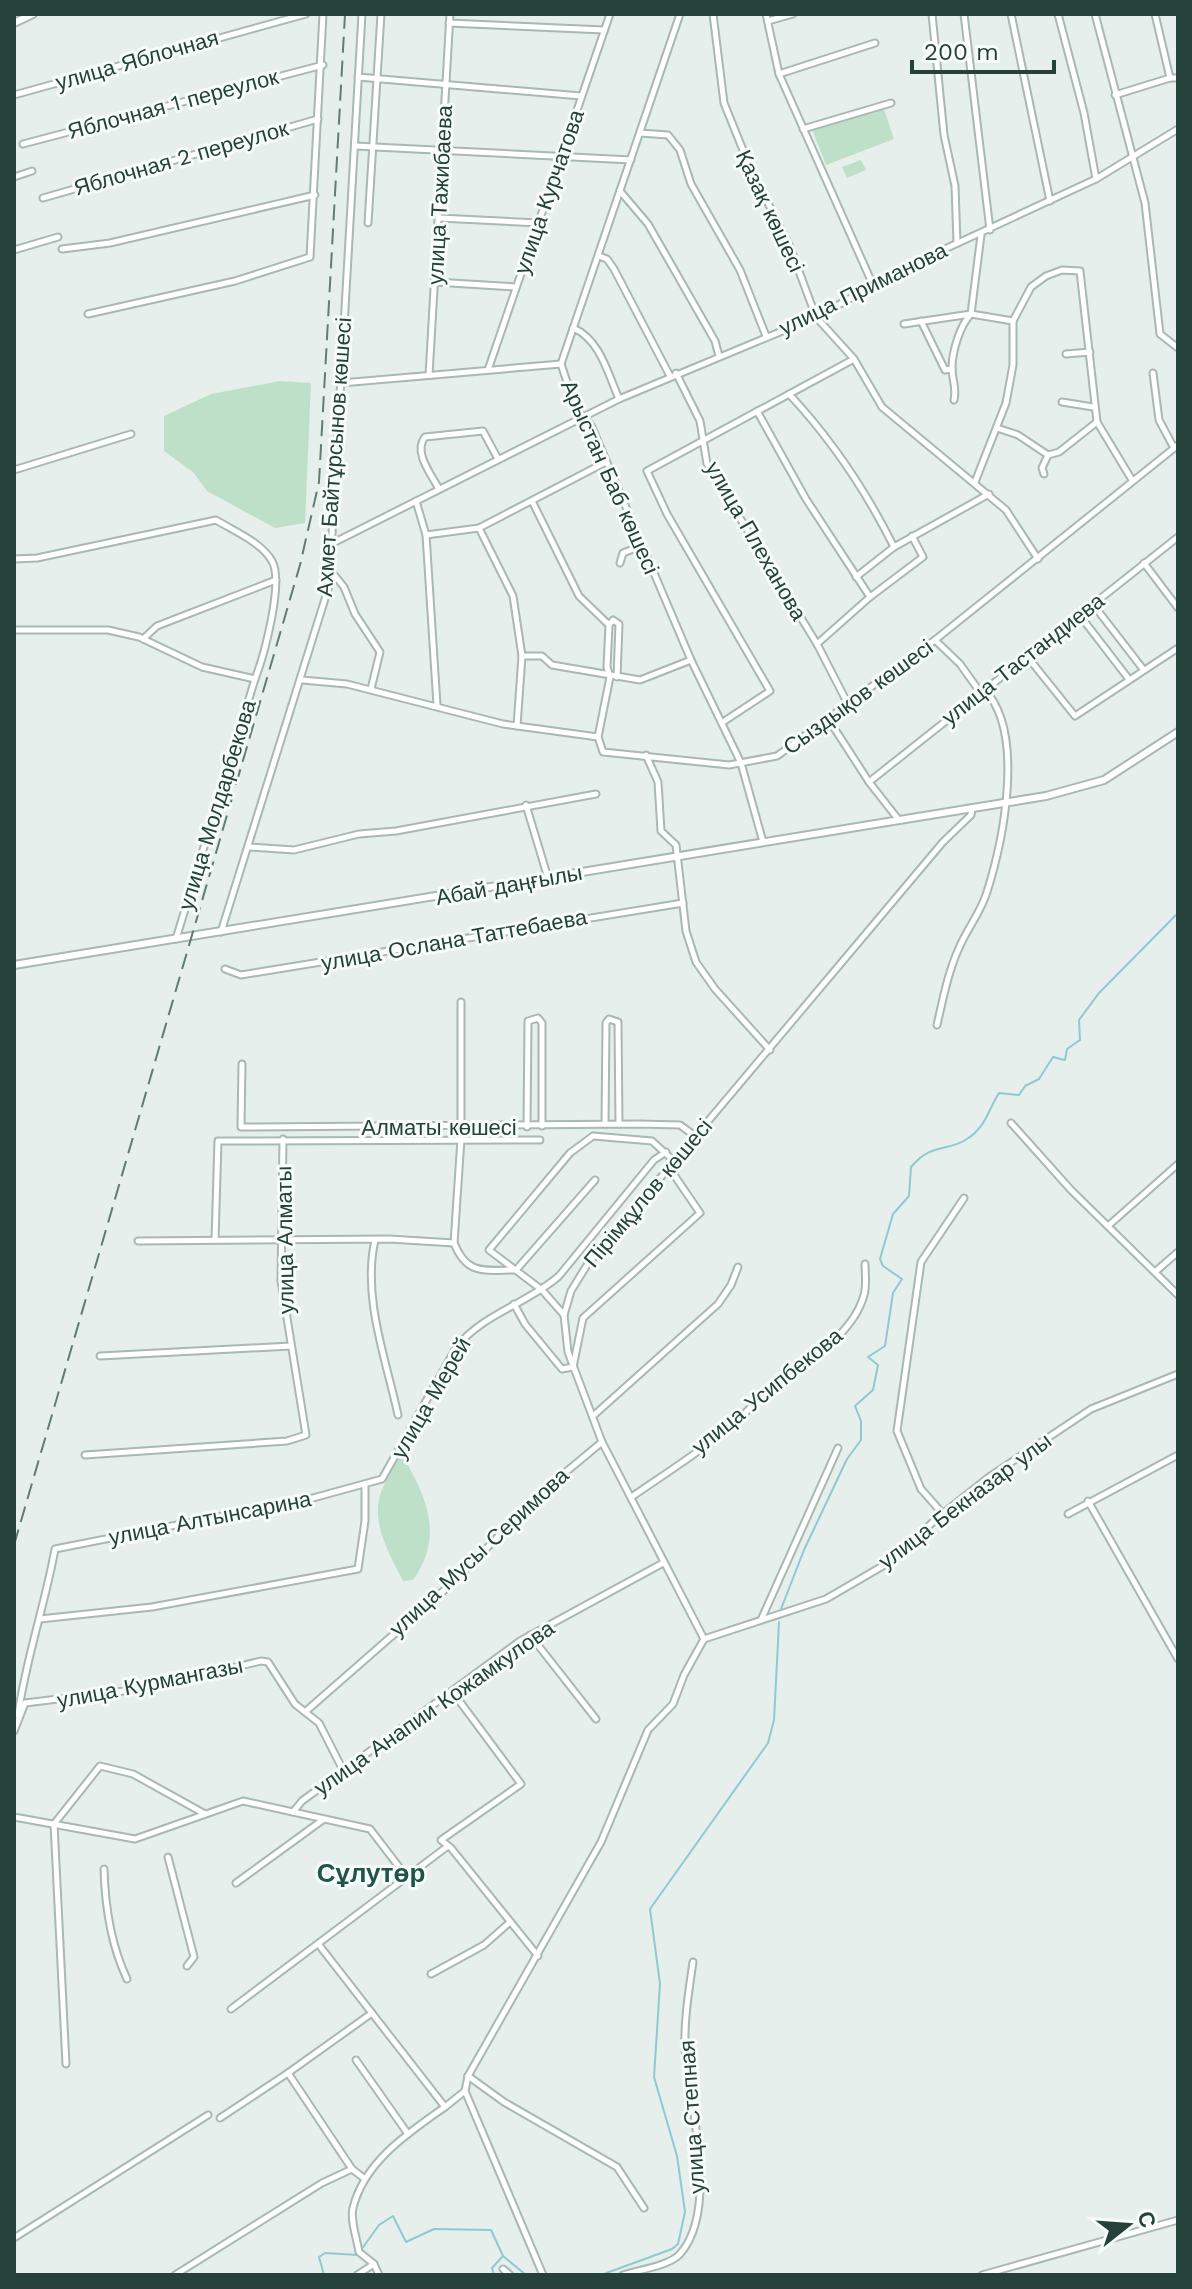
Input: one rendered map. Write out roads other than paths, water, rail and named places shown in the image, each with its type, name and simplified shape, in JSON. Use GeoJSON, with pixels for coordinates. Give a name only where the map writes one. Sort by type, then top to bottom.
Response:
{"type":"FeatureCollection","features":[{"type":"Feature","properties":{"kind":"street"},"geometry":{"type":"LineString","coordinates":[[14,23],[33,14]]}},
{"type":"Feature","properties":{"kind":"street","name":"улица Яблочная"},"geometry":{"type":"LineString","coordinates":[[14,95],[277,17],[306,14]]}},
{"type":"Feature","properties":{"kind":"street"},"geometry":{"type":"LineString","coordinates":[[88,314],[235,281],[307,259],[315,195],[323,14]]}},
{"type":"Feature","properties":{"kind":"street","name":"Ахмет Байтұрсынов көшесі"},"geometry":{"type":"LineString","coordinates":[[221,933],[302,680],[330,570],[362,14]]}},
{"type":"Feature","properties":{"kind":"street"},"geometry":{"type":"LineString","coordinates":[[368,223],[381,14]]}},
{"type":"Feature","properties":{"kind":"street","name":"улица Тажибаева"},"geometry":{"type":"LineString","coordinates":[[429,375],[450,14]]}},
{"type":"Feature","properties":{"kind":"street","name":"улица Курчатова"},"geometry":{"type":"LineString","coordinates":[[488,370],[610,14]]}},
{"type":"Feature","properties":{"kind":"street","name":"Арыстан Баб көшесі"},"geometry":{"type":"LineString","coordinates":[[680,14],[561,364],[576,409],[584,416],[691,660],[741,763],[763,842]]}},
{"type":"Feature","properties":{"kind":"street","name":"Қазақ көшесі"},"geometry":{"type":"LineString","coordinates":[[713,14],[724,103],[749,165],[790,247],[816,317],[854,359],[882,407],[1006,510],[1038,559]]}},
{"type":"Feature","properties":{"kind":"street"},"geometry":{"type":"LineString","coordinates":[[793,14],[767,18],[779,74],[873,285]]}},
{"type":"Feature","properties":{"kind":"street"},"geometry":{"type":"LineString","coordinates":[[932,14],[944,135],[955,186],[957,243]]}},
{"type":"Feature","properties":{"kind":"street"},"geometry":{"type":"LineString","coordinates":[[964,14],[990,230]]}},
{"type":"Feature","properties":{"kind":"street"},"geometry":{"type":"LineString","coordinates":[[1011,14],[1050,201]]}},
{"type":"Feature","properties":{"kind":"street"},"geometry":{"type":"LineString","coordinates":[[1058,14],[1084,113],[1096,179]]}},
{"type":"Feature","properties":{"kind":"street"},"geometry":{"type":"LineString","coordinates":[[1095,14],[1145,203],[1160,334],[1178,348]]}},
{"type":"Feature","properties":{"kind":"street"},"geometry":{"type":"LineString","coordinates":[[1156,15],[1170,78]]}},
{"type":"Feature","properties":{"kind":"street"},"geometry":{"type":"LineString","coordinates":[[449,23],[604,30]]}},
{"type":"Feature","properties":{"kind":"street"},"geometry":{"type":"LineString","coordinates":[[779,74],[875,43]]}},
{"type":"Feature","properties":{"kind":"street","name":"Яблочная 1 переулок"},"geometry":{"type":"LineString","coordinates":[[23,144],[323,65]]}},
{"type":"Feature","properties":{"kind":"street"},"geometry":{"type":"LineString","coordinates":[[358,77],[581,96]]}},
{"type":"Feature","properties":{"kind":"street"},"geometry":{"type":"LineString","coordinates":[[1115,95],[1178,78]]}},
{"type":"Feature","properties":{"kind":"street"},"geometry":{"type":"LineString","coordinates":[[803,129],[891,103]]}},
{"type":"Feature","properties":{"kind":"street","name":"Яблочная 2 переулок"},"geometry":{"type":"LineString","coordinates":[[43,198],[318,119]]}},
{"type":"Feature","properties":{"kind":"street","name":"улица Приманова"},"geometry":{"type":"LineString","coordinates":[[331,544],[619,399],[816,317],[957,243],[981,235],[1096,179],[1178,129]]}},
{"type":"Feature","properties":{"kind":"street"},"geometry":{"type":"LineString","coordinates":[[640,133],[668,135],[676,144],[691,184],[740,270],[766,336]]}},
{"type":"Feature","properties":{"kind":"street"},"geometry":{"type":"LineString","coordinates":[[355,146],[631,160]]}},
{"type":"Feature","properties":{"kind":"street"},"geometry":{"type":"LineString","coordinates":[[14,177],[32,171]]}},
{"type":"Feature","properties":{"kind":"street"},"geometry":{"type":"LineString","coordinates":[[620,191],[648,224],[715,341],[719,356]]}},
{"type":"Feature","properties":{"kind":"street"},"geometry":{"type":"LineString","coordinates":[[62,249],[110,243],[315,195]]}},
{"type":"Feature","properties":{"kind":"street"},"geometry":{"type":"LineString","coordinates":[[439,218],[538,223]]}},
{"type":"Feature","properties":{"kind":"street"},"geometry":{"type":"LineString","coordinates":[[954,400],[957,386],[952,369],[963,322],[971,314],[981,235]]}},
{"type":"Feature","properties":{"kind":"street"},"geometry":{"type":"LineString","coordinates":[[14,250],[58,237]]}},
{"type":"Feature","properties":{"kind":"street","name":"улица Плеханова"},"geometry":{"type":"LineString","coordinates":[[599,256],[607,259],[614,269],[700,421],[707,464],[817,644],[849,706]]}},
{"type":"Feature","properties":{"kind":"street"},"geometry":{"type":"LineString","coordinates":[[975,482],[997,428],[1013,365],[1013,321],[1031,287],[1046,276],[1062,270],[1080,271],[1093,407],[1097,422],[1132,480]]}},
{"type":"Feature","properties":{"kind":"street"},"geometry":{"type":"LineString","coordinates":[[435,282],[516,287]]}},
{"type":"Feature","properties":{"kind":"street"},"geometry":{"type":"LineString","coordinates":[[904,324],[971,314],[1013,321]]}},
{"type":"Feature","properties":{"kind":"street"},"geometry":{"type":"LineString","coordinates":[[921,321],[939,362],[945,370],[952,369]]}},
{"type":"Feature","properties":{"kind":"street"},"geometry":{"type":"LineString","coordinates":[[573,328],[585,333],[594,346],[619,399]]}},
{"type":"Feature","properties":{"kind":"street"},"geometry":{"type":"LineString","coordinates":[[1066,354],[1090,352]]}},
{"type":"Feature","properties":{"kind":"street"},"geometry":{"type":"LineString","coordinates":[[723,722],[770,691],[667,514],[647,471],[854,359]]}},
{"type":"Feature","properties":{"kind":"street"},"geometry":{"type":"LineString","coordinates":[[341,383],[561,364]]}},
{"type":"Feature","properties":{"kind":"street","name":"Сыздықов көшесі"},"geometry":{"type":"LineString","coordinates":[[302,680],[371,689],[517,726],[598,737],[603,752],[684,762],[741,763],[777,756],[935,640],[1176,446],[1159,420],[1153,373]]}},
{"type":"Feature","properties":{"kind":"street"},"geometry":{"type":"LineString","coordinates":[[789,393],[833,441],[867,492],[894,547]]}},
{"type":"Feature","properties":{"kind":"street"},"geometry":{"type":"LineString","coordinates":[[1062,402],[1093,407]]}},
{"type":"Feature","properties":{"kind":"street"},"geometry":{"type":"LineString","coordinates":[[757,411],[806,499],[870,597]]}},
{"type":"Feature","properties":{"kind":"street"},"geometry":{"type":"LineString","coordinates":[[997,428],[1018,435],[1048,455],[1059,452],[1097,422]]}},
{"type":"Feature","properties":{"kind":"street"},"geometry":{"type":"LineString","coordinates":[[439,489],[421,454],[420,443],[425,437],[483,431],[498,459]]}},
{"type":"Feature","properties":{"kind":"street"},"geometry":{"type":"LineString","coordinates":[[14,470],[131,434]]}},
{"type":"Feature","properties":{"kind":"street"},"geometry":{"type":"LineString","coordinates":[[1044,474],[1042,468],[1048,455]]}},
{"type":"Feature","properties":{"kind":"street"},"geometry":{"type":"LineString","coordinates":[[426,535],[479,528],[604,463]]}},
{"type":"Feature","properties":{"kind":"street"},"geometry":{"type":"LineString","coordinates":[[856,577],[894,547],[989,494]]}},
{"type":"Feature","properties":{"kind":"street"},"geometry":{"type":"LineString","coordinates":[[416,501],[426,535],[437,705]]}},
{"type":"Feature","properties":{"kind":"street"},"geometry":{"type":"LineString","coordinates":[[532,501],[579,596],[609,625]]}},
{"type":"Feature","properties":{"kind":"street"},"geometry":{"type":"LineString","coordinates":[[14,559],[37,558],[216,520],[243,535],[270,557],[276,580],[255,679]]}},
{"type":"Feature","properties":{"kind":"street"},"geometry":{"type":"LineString","coordinates":[[479,528],[513,596],[522,656],[517,726]]}},
{"type":"Feature","properties":{"kind":"street"},"geometry":{"type":"LineString","coordinates":[[817,644],[870,597],[923,557],[912,536]]}},
{"type":"Feature","properties":{"kind":"street","name":"улица Тастандиева"},"geometry":{"type":"LineString","coordinates":[[869,782],[1078,613],[1178,537]]}},
{"type":"Feature","properties":{"kind":"street"},"geometry":{"type":"LineString","coordinates":[[620,563],[623,553],[641,546]]}},
{"type":"Feature","properties":{"kind":"street"},"geometry":{"type":"LineString","coordinates":[[1144,563],[1178,608]]}},
{"type":"Feature","properties":{"kind":"street"},"geometry":{"type":"LineString","coordinates":[[330,570],[344,587],[355,614],[379,648],[371,689]]}},
{"type":"Feature","properties":{"kind":"street"},"geometry":{"type":"LineString","coordinates":[[143,639],[157,626],[276,580]]}},
{"type":"Feature","properties":{"kind":"street"},"geometry":{"type":"LineString","coordinates":[[1092,603],[1143,669]]}},
{"type":"Feature","properties":{"kind":"street"},"geometry":{"type":"LineString","coordinates":[[1078,613],[1128,678]]}},
{"type":"Feature","properties":{"kind":"street"},"geometry":{"type":"LineString","coordinates":[[598,737],[614,677],[619,624],[613,620],[609,625],[607,667],[614,677]]}},
{"type":"Feature","properties":{"kind":"street","name":"улица Молдарбекова"},"geometry":{"type":"LineString","coordinates":[[14,630],[108,630],[143,639],[202,667],[255,679],[175,940]]}},
{"type":"Feature","properties":{"kind":"street"},"geometry":{"type":"LineString","coordinates":[[935,640],[990,696],[1007,749],[1005,803],[987,894],[959,947],[937,1025]]}},
{"type":"Feature","properties":{"kind":"street"},"geometry":{"type":"LineString","coordinates":[[1026,655],[1075,716],[1128,678],[1178,648]]}},
{"type":"Feature","properties":{"kind":"street"},"geometry":{"type":"LineString","coordinates":[[522,656],[542,656],[552,665],[640,680],[691,660]]}},
{"type":"Feature","properties":{"kind":"street"},"geometry":{"type":"LineString","coordinates":[[829,720],[869,782],[898,819]]}},
{"type":"Feature","properties":{"kind":"street","name":"Абай даңғылы"},"geometry":{"type":"LineString","coordinates":[[14,965],[1005,803],[1104,780],[1178,732]]}},
{"type":"Feature","properties":{"kind":"street"},"geometry":{"type":"LineString","coordinates":[[646,755],[658,782],[661,831],[676,845],[686,931],[696,962],[715,989],[770,1050]]}},
{"type":"Feature","properties":{"kind":"street"},"geometry":{"type":"LineString","coordinates":[[250,847],[294,850],[359,834],[396,831],[596,794]]}},
{"type":"Feature","properties":{"kind":"street"},"geometry":{"type":"LineString","coordinates":[[526,805],[548,878]]}},
{"type":"Feature","properties":{"kind":"street","name":"Пірімқұлов көшесі"},"geometry":{"type":"LineString","coordinates":[[564,1315],[571,1291],[587,1265],[943,842],[971,815],[973,807]]}},
{"type":"Feature","properties":{"kind":"street","name":"улица Ослана Таттебаева"},"geometry":{"type":"LineString","coordinates":[[225,969],[241,975],[255,973],[683,903]]}},
{"type":"Feature","properties":{"kind":"street"},"geometry":{"type":"LineString","coordinates":[[461,1002],[461,1139],[454,1243],[460,1259],[474,1269],[516,1270]]}},
{"type":"Feature","properties":{"kind":"street"},"geometry":{"type":"LineString","coordinates":[[527,1127],[528,1021],[538,1018],[542,1023],[542,1126]]}},
{"type":"Feature","properties":{"kind":"street"},"geometry":{"type":"LineString","coordinates":[[605,1124],[606,1023],[609,1019],[618,1022],[619,1124]]}},
{"type":"Feature","properties":{"kind":"street","name":"Алматы көшесі"},"geometry":{"type":"LineString","coordinates":[[242,1064],[241,1127],[680,1125],[695,1136]]}},
{"type":"Feature","properties":{"kind":"street"},"geometry":{"type":"LineString","coordinates":[[1011,1123],[1178,1295]]}},
{"type":"Feature","properties":{"kind":"street"},"geometry":{"type":"LineString","coordinates":[[543,2275],[465,2091],[468,2076],[601,1842],[648,1730],[673,1704],[684,1675],[704,1639],[663,1563],[633,1496],[602,1442],[573,1367],[564,1315],[542,1290],[489,1250],[570,1153],[593,1136],[652,1141],[675,1162]]}},
{"type":"Feature","properties":{"kind":"street","name":"улица Алматы"},"geometry":{"type":"LineString","coordinates":[[85,1455],[287,1441],[306,1435],[281,1281],[283,1139]]}},
{"type":"Feature","properties":{"kind":"street"},"geometry":{"type":"LineString","coordinates":[[215,1240],[218,1141],[540,1140]]}},
{"type":"Feature","properties":{"kind":"street","name":"улица Мерей"},"geometry":{"type":"LineString","coordinates":[[365,1485],[382,1479],[440,1375],[469,1331],[542,1290],[559,1276],[654,1160],[666,1152]]}},
{"type":"Feature","properties":{"kind":"street"},"geometry":{"type":"LineString","coordinates":[[1108,1226],[1178,1164]]}},
{"type":"Feature","properties":{"kind":"street"},"geometry":{"type":"LineString","coordinates":[[573,1367],[583,1318],[700,1213],[670,1169]]}},
{"type":"Feature","properties":{"kind":"street"},"geometry":{"type":"LineString","coordinates":[[516,1270],[595,1180]]}},
{"type":"Feature","properties":{"kind":"street"},"geometry":{"type":"LineString","coordinates":[[943,1514],[921,1489],[897,1431],[921,1262],[964,1198]]}},
{"type":"Feature","properties":{"kind":"street"},"geometry":{"type":"LineString","coordinates":[[138,1241],[375,1240],[454,1243]]}},
{"type":"Feature","properties":{"kind":"street"},"geometry":{"type":"LineString","coordinates":[[375,1240],[371,1278],[376,1320],[398,1415]]}},
{"type":"Feature","properties":{"kind":"street"},"geometry":{"type":"LineString","coordinates":[[1155,1272],[1178,1252]]}},
{"type":"Feature","properties":{"kind":"street","name":"улица Усипбекова"},"geometry":{"type":"LineString","coordinates":[[633,1496],[726,1428],[754,1405],[759,1396],[840,1334],[854,1318],[865,1293],[865,1264]]}},
{"type":"Feature","properties":{"kind":"street"},"geometry":{"type":"LineString","coordinates":[[593,1416],[718,1304],[731,1285],[738,1267]]}},
{"type":"Feature","properties":{"kind":"street"},"geometry":{"type":"LineString","coordinates":[[514,1304],[525,1324],[562,1369],[573,1367]]}},
{"type":"Feature","properties":{"kind":"street"},"geometry":{"type":"LineString","coordinates":[[100,1356],[291,1346]]}},
{"type":"Feature","properties":{"kind":"street","name":"улица Бекназар улы"},"geometry":{"type":"LineString","coordinates":[[704,1639],[833,1595],[893,1560],[943,1514],[1002,1468],[1098,1404],[1178,1374]]}},
{"type":"Feature","properties":{"kind":"street","name":"улица Мусы Серимова"},"geometry":{"type":"LineString","coordinates":[[305,1712],[457,1579],[537,1496],[602,1442]]}},
{"type":"Feature","properties":{"kind":"street"},"geometry":{"type":"LineString","coordinates":[[761,1621],[838,1448]]}},
{"type":"Feature","properties":{"kind":"street"},"geometry":{"type":"LineString","coordinates":[[1068,1514],[1178,1455]]}},
{"type":"Feature","properties":{"kind":"street"},"geometry":{"type":"LineString","coordinates":[[14,1731],[23,1675],[39,1619],[152,1607],[358,1569],[365,1485]]}},
{"type":"Feature","properties":{"kind":"street","name":"улица Алтынсарина"},"geometry":{"type":"LineString","coordinates":[[39,1619],[55,1549],[365,1485]]}},
{"type":"Feature","properties":{"kind":"street"},"geometry":{"type":"LineString","coordinates":[[1088,1501],[1178,1659]]}},
{"type":"Feature","properties":{"kind":"street","name":"улица Анапии Кожамкулова"},"geometry":{"type":"LineString","coordinates":[[293,1812],[530,1635],[663,1563]]}},
{"type":"Feature","properties":{"kind":"street"},"geometry":{"type":"LineString","coordinates":[[530,1635],[596,1719]]}},
{"type":"Feature","properties":{"kind":"street","name":"улица Курмангазы"},"geometry":{"type":"LineString","coordinates":[[18,1715],[25,1703],[149,1688],[261,1661],[268,1662],[295,1704],[305,1712]]}},
{"type":"Feature","properties":{"kind":"street"},"geometry":{"type":"LineString","coordinates":[[452,1691],[521,1784],[440,1838],[538,1956]]}},
{"type":"Feature","properties":{"kind":"street"},"geometry":{"type":"LineString","coordinates":[[305,1712],[319,1723],[344,1772]]}},
{"type":"Feature","properties":{"kind":"street"},"geometry":{"type":"LineString","coordinates":[[66,2064],[54,1824],[100,1766],[133,1774],[205,1814]]}},
{"type":"Feature","properties":{"kind":"street"},"geometry":{"type":"LineString","coordinates":[[14,1817],[135,1839],[243,1801],[370,1829],[406,1876]]}},
{"type":"Feature","properties":{"kind":"street"},"geometry":{"type":"LineString","coordinates":[[236,1883],[325,1818]]}},
{"type":"Feature","properties":{"kind":"street"},"geometry":{"type":"LineString","coordinates":[[231,2009],[448,1846]]}},
{"type":"Feature","properties":{"kind":"street"},"geometry":{"type":"LineString","coordinates":[[168,1857],[194,1957],[187,1966]]}},
{"type":"Feature","properties":{"kind":"street"},"geometry":{"type":"LineString","coordinates":[[104,1869],[107,1907],[119,1962],[127,1979]]}},
{"type":"Feature","properties":{"kind":"street"},"geometry":{"type":"LineString","coordinates":[[431,1974],[484,1945],[510,1922]]}},
{"type":"Feature","properties":{"kind":"street"},"geometry":{"type":"LineString","coordinates":[[319,1945],[445,2107]]}},
{"type":"Feature","properties":{"kind":"street","name":"улица Степная"},"geometry":{"type":"LineString","coordinates":[[623,2275],[677,2257],[690,2240],[698,2207],[699,2175],[686,2049],[693,1962]]}},
{"type":"Feature","properties":{"kind":"street"},"geometry":{"type":"LineString","coordinates":[[220,2118],[372,2013]]}},
{"type":"Feature","properties":{"kind":"street"},"geometry":{"type":"LineString","coordinates":[[356,2060],[408,2134]]}},
{"type":"Feature","properties":{"kind":"street"},"geometry":{"type":"LineString","coordinates":[[288,2073],[352,2169],[365,2179]]}},
{"type":"Feature","properties":{"kind":"street"},"geometry":{"type":"LineString","coordinates":[[468,2076],[504,2102],[617,2167],[644,2208]]}},
{"type":"Feature","properties":{"kind":"street"},"geometry":{"type":"LineString","coordinates":[[379,2275],[374,2264],[359,2252],[352,2210],[365,2179],[408,2134],[465,2091]]}},
{"type":"Feature","properties":{"kind":"street"},"geometry":{"type":"LineString","coordinates":[[14,2238],[208,2115]]}},
{"type":"Feature","properties":{"kind":"street"},"geometry":{"type":"LineString","coordinates":[[175,2275],[322,2183],[352,2169]]}},
{"type":"Feature","properties":{"kind":"street"},"geometry":{"type":"LineString","coordinates":[[982,2275],[1178,2220]]}},
{"type":"Feature","properties":{"kind":"street"},"geometry":{"type":"LineString","coordinates":[[357,2275],[374,2264]]}},
{"type":"Feature","properties":{"kind":"street"},"geometry":{"type":"LineString","coordinates":[[503,2269],[510,2275]]}},
{"type":"Feature","properties":{"kind":"waterway"},"geometry":{"type":"LineString","coordinates":[[781,1609],[804,1550],[847,1459],[861,1440],[861,1421],[855,1406],[873,1390],[878,1365],[868,1357],[885,1346],[893,1293],[902,1279],[883,1266],[880,1259],[893,1214],[909,1196],[911,1167],[926,1154],[960,1143],[973,1134],[983,1124],[999,1093],[1019,1095],[1025,1086],[1039,1079],[1053,1057],[1065,1060],[1067,1049],[1080,1040],[1079,1020],[1099,993],[1178,913]]}},
{"type":"Feature","properties":{"kind":"waterway"},"geometry":{"type":"LineString","coordinates":[[601,2275],[678,2244],[685,2212],[677,2156],[654,2077],[660,1984],[650,1909],[768,1743],[774,1720],[779,1622]]}},
{"type":"Feature","properties":{"kind":"waterway"},"geometry":{"type":"LineString","coordinates":[[361,2250],[379,2225],[393,2216],[406,2242],[434,2229],[491,2230],[503,2256],[526,2275]]}},
{"type":"Feature","properties":{"kind":"waterway"},"geometry":{"type":"LineString","coordinates":[[324,2275],[319,2257],[325,2253],[358,2255]]}},
{"type":"Feature","properties":{"kind":"waterway"},"geometry":{"type":"LineString","coordinates":[[494,2275],[492,2268],[502,2257]]}},
{"type":"Feature","properties":{"kind":"railway"},"geometry":{"type":"LineString","coordinates":[[14,1545],[300,565],[319,482],[345,14]]}},
{"type":"Feature","properties":{"kind":"district","name":"Сұлутөр"},"geometry":{"type":"Point","coordinates":[371,1873]}}]}
